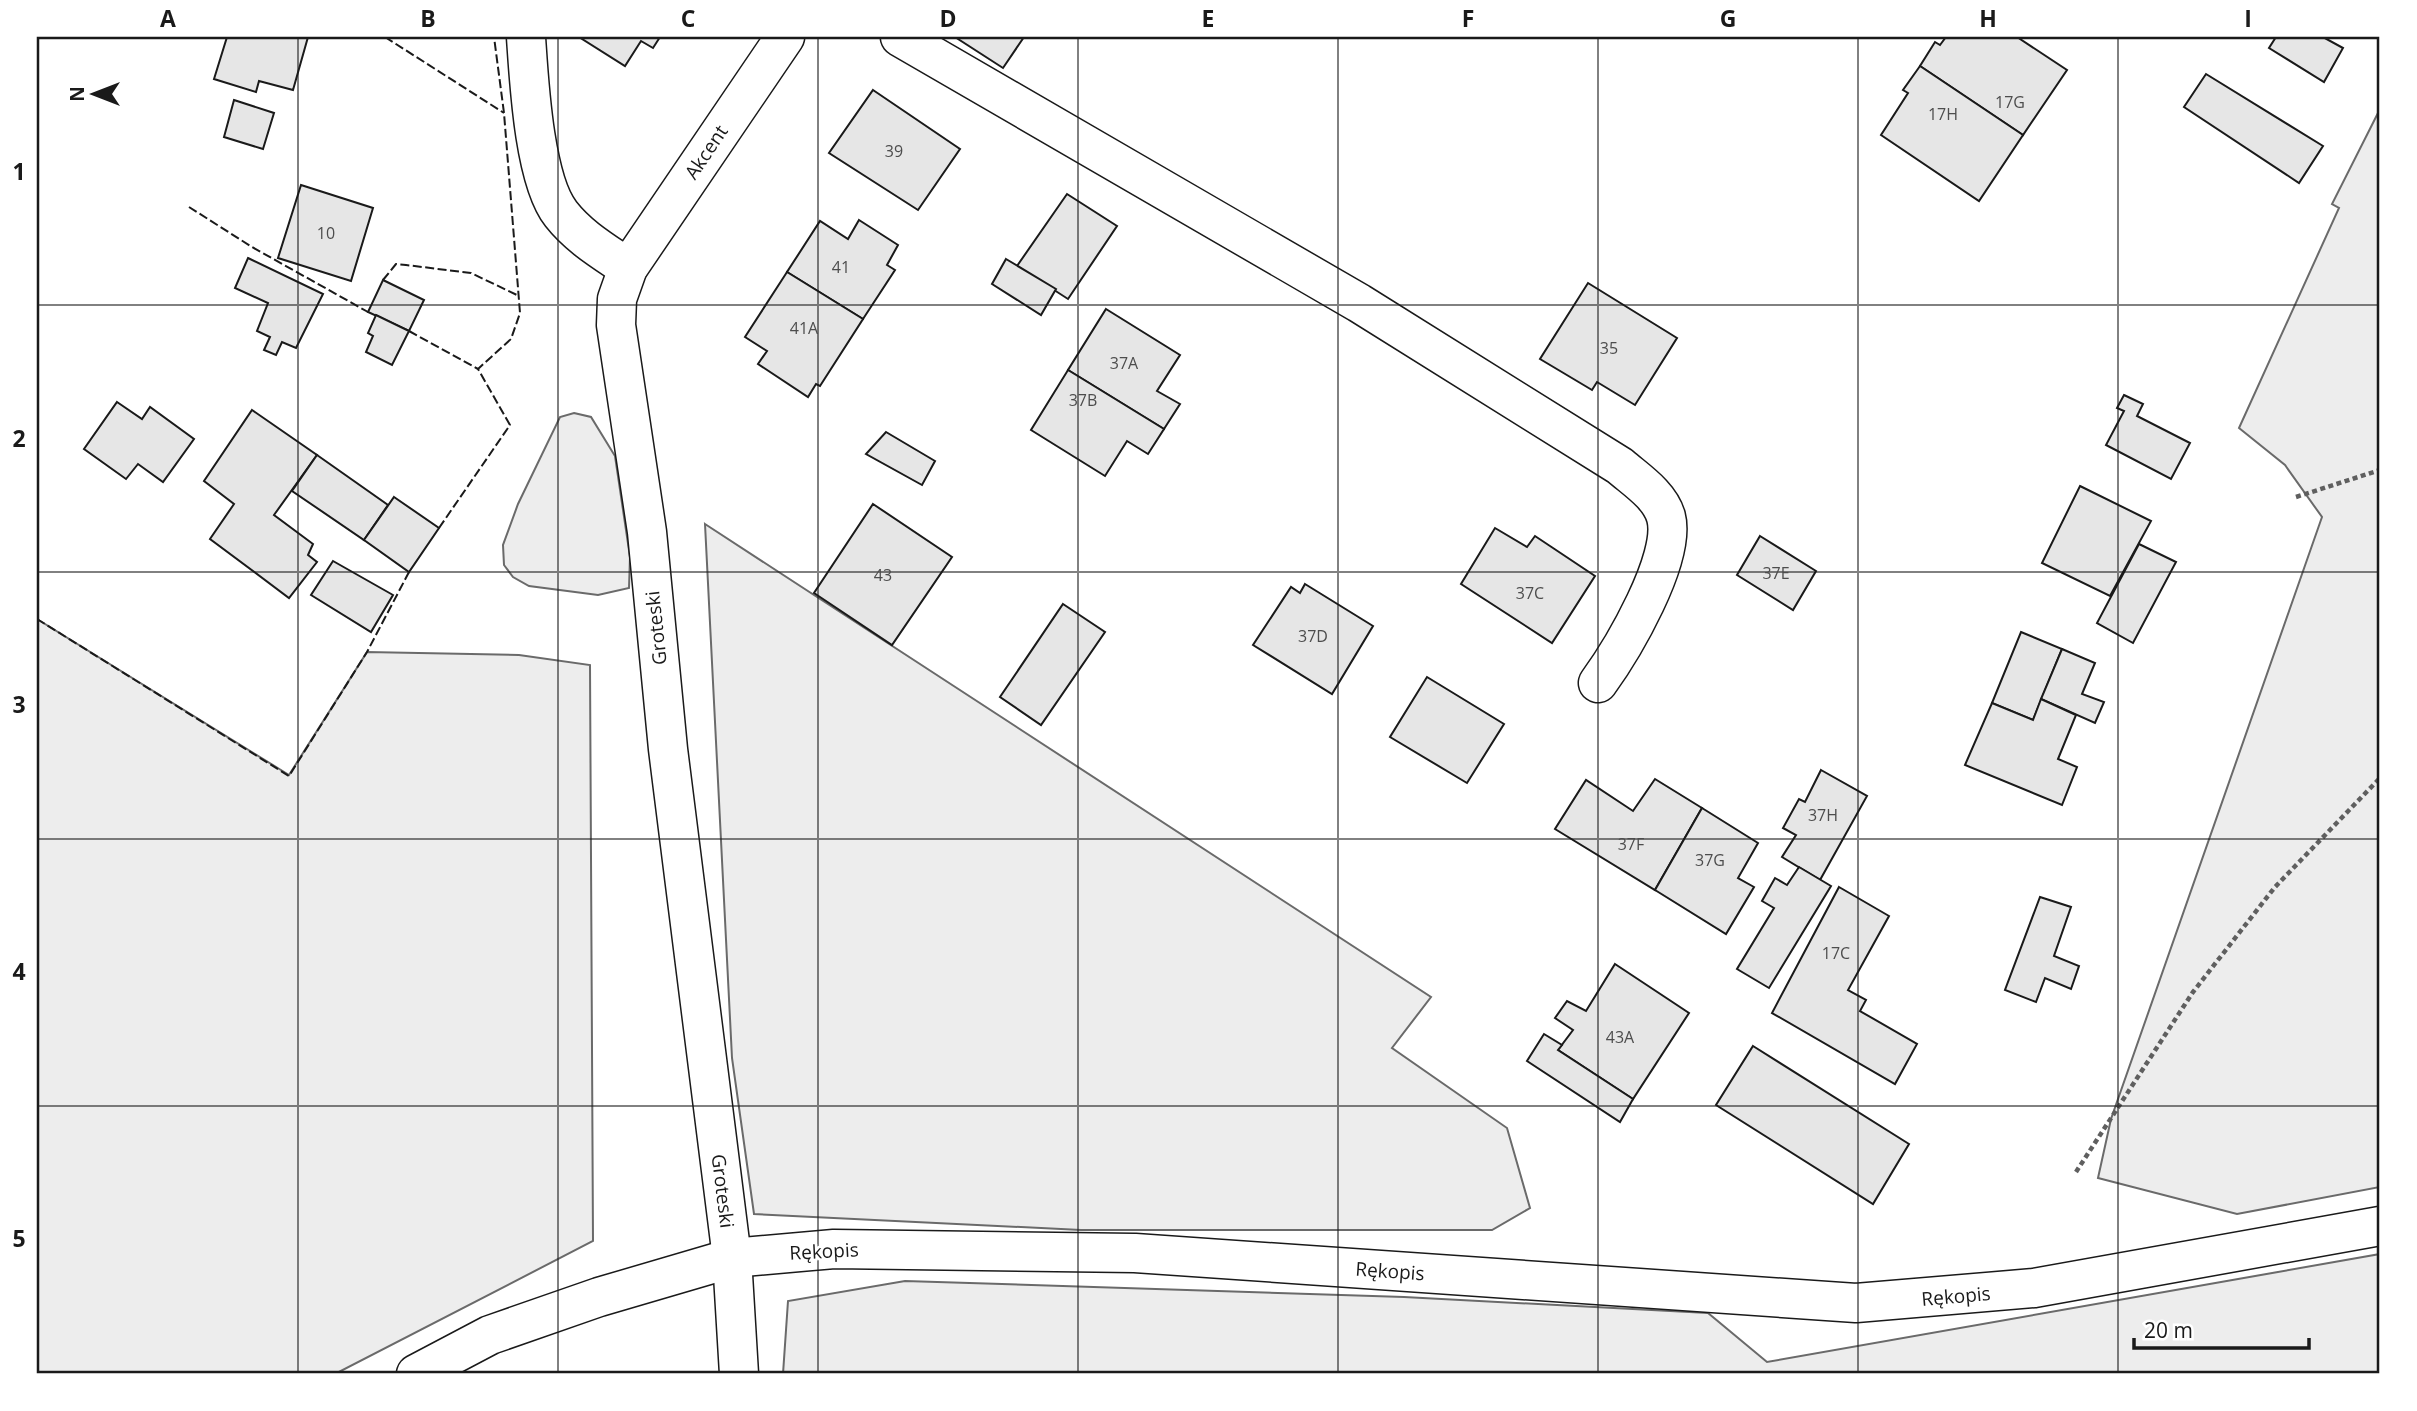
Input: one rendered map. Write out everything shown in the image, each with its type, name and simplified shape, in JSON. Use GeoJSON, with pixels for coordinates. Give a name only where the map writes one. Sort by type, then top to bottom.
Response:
{"type":"FeatureCollection","features":[{"type":"Feature","properties":{"kind":"street"},"geometry":{"type":"LineString","coordinates":[[526,37],[542,168],[551,197],[583,238],[628,268]]}},
{"type":"Feature","properties":{"kind":"street","name":"Akcent"},"geometry":{"type":"LineString","coordinates":[[628,268],[785,37]]}},
{"type":"Feature","properties":{"kind":"street"},"geometry":{"type":"LineString","coordinates":[[900,37],[1359,303],[1620,466],[1652,493],[1667,518],[1664,559],[1624,647],[1598,683]]}},
{"type":"Feature","properties":{"kind":"street","name":"Groteski"},"geometry":{"type":"LineString","coordinates":[[628,268],[617,299],[617,341],[647,532],[668,749],[732,1258],[739,1374]]}},
{"type":"Feature","properties":{"kind":"street","name":"Rękopis"},"geometry":{"type":"LineString","coordinates":[[416,1374],[490,1335],[599,1297],[732,1258],[834,1249],[1135,1253],[1856,1303],[2035,1288],[2380,1226]]}},
{"type":"Feature","properties":{"kind":"path"},"geometry":{"type":"LineString","coordinates":[[2296,497],[2380,470]]}},
{"type":"Feature","properties":{"kind":"path"},"geometry":{"type":"LineString","coordinates":[[2076,1172],[2201,982],[2275,887],[2380,778]]}},
{"type":"Feature","properties":{"kind":"shaded area"},"geometry":{"type":"Polygon","coordinates":[[[2380,109],[2380,1187],[2237,1214],[2098,1178],[2111,1119],[2322,517],[2285,465],[2239,428],[2339,208],[2332,204],[2380,109]]]}},
{"type":"Feature","properties":{"kind":"shaded area"},"geometry":{"type":"Polygon","coordinates":[[[574,413],[591,417],[615,456],[630,557],[629,588],[598,595],[529,586],[513,577],[504,565],[503,545],[518,504],[560,417],[574,413]]]}},
{"type":"Feature","properties":{"kind":"shaded area"},"geometry":{"type":"Polygon","coordinates":[[[705,524],[1431,997],[1392,1048],[1507,1128],[1530,1208],[1492,1230],[1081,1230],[754,1214],[732,1058],[705,524]]]}},
{"type":"Feature","properties":{"kind":"shaded area"},"geometry":{"type":"Polygon","coordinates":[[[37,619],[289,775],[367,652],[519,655],[590,665],[593,1241],[335,1374],[37,1374],[37,619]]]}},
{"type":"Feature","properties":{"kind":"shaded area"},"geometry":{"type":"Polygon","coordinates":[[[2380,1254],[2380,1374],[783,1374],[788,1301],[905,1281],[1404,1297],[1708,1313],[1767,1362],[2380,1254]]]}},
{"type":"Feature","properties":{"kind":"building"},"geometry":{"type":"Polygon","coordinates":[[[227,37],[308,37],[293,90],[259,81],[256,92],[214,79],[227,37]]]}},
{"type":"Feature","properties":{"kind":"building"},"geometry":{"type":"Polygon","coordinates":[[[579,37],[660,37],[653,48],[641,41],[625,66],[579,37]]]}},
{"type":"Feature","properties":{"kind":"building"},"geometry":{"type":"Polygon","coordinates":[[[955,37],[1024,37],[1003,68],[955,37]]]}},
{"type":"Feature","properties":{"kind":"building"},"geometry":{"type":"Polygon","coordinates":[[[1946,37],[2017,37],[2067,70],[2023,135],[1920,66],[1935,42],[1940,45],[1946,37]]]}},
{"type":"Feature","properties":{"kind":"building"},"geometry":{"type":"Polygon","coordinates":[[[2276,37],[2323,37],[2343,48],[2324,82],[2269,48],[2276,37]]]}},
{"type":"Feature","properties":{"kind":"building"},"geometry":{"type":"Polygon","coordinates":[[[1920,66],[2023,135],[1979,201],[1881,135],[1908,93],[1903,90],[1920,66]]]}},
{"type":"Feature","properties":{"kind":"building"},"geometry":{"type":"Polygon","coordinates":[[[2206,74],[2323,146],[2299,183],[2184,107],[2206,74]]]}},
{"type":"Feature","properties":{"kind":"building"},"geometry":{"type":"Polygon","coordinates":[[[873,90],[960,149],[918,210],[829,153],[873,90]]]}},
{"type":"Feature","properties":{"kind":"building"},"geometry":{"type":"Polygon","coordinates":[[[234,100],[274,113],[263,149],[224,137],[234,100]]]}},
{"type":"Feature","properties":{"kind":"building"},"geometry":{"type":"Polygon","coordinates":[[[301,185],[373,208],[351,281],[278,258],[301,185]]]}},
{"type":"Feature","properties":{"kind":"building"},"geometry":{"type":"Polygon","coordinates":[[[1067,194],[1117,226],[1068,299],[1017,266],[1067,194]]]}},
{"type":"Feature","properties":{"kind":"building"},"geometry":{"type":"Polygon","coordinates":[[[859,220],[898,245],[887,265],[895,270],[863,319],[787,272],[820,221],[848,239],[859,220]]]}},
{"type":"Feature","properties":{"kind":"building"},"geometry":{"type":"Polygon","coordinates":[[[248,258],[323,294],[296,348],[282,342],[276,355],[264,350],[270,337],[257,331],[268,303],[235,288],[248,258]]]}},
{"type":"Feature","properties":{"kind":"building"},"geometry":{"type":"Polygon","coordinates":[[[1006,259],[1056,289],[1041,315],[992,284],[1006,259]]]}},
{"type":"Feature","properties":{"kind":"building"},"geometry":{"type":"Polygon","coordinates":[[[787,272],[863,319],[820,386],[816,384],[808,397],[758,364],[767,351],[745,337],[787,272]]]}},
{"type":"Feature","properties":{"kind":"building"},"geometry":{"type":"Polygon","coordinates":[[[383,280],[424,300],[409,331],[368,312],[383,280]]]}},
{"type":"Feature","properties":{"kind":"building"},"geometry":{"type":"Polygon","coordinates":[[[1588,283],[1677,338],[1635,405],[1597,382],[1592,390],[1540,359],[1588,283]]]}},
{"type":"Feature","properties":{"kind":"building"},"geometry":{"type":"Polygon","coordinates":[[[1106,309],[1180,355],[1157,391],[1180,404],[1164,429],[1068,370],[1106,309]]]}},
{"type":"Feature","properties":{"kind":"building"},"geometry":{"type":"Polygon","coordinates":[[[376,315],[409,331],[392,365],[366,352],[373,336],[368,333],[376,315]]]}},
{"type":"Feature","properties":{"kind":"building"},"geometry":{"type":"Polygon","coordinates":[[[1068,370],[1164,429],[1148,454],[1127,441],[1105,476],[1031,430],[1068,370]]]}},
{"type":"Feature","properties":{"kind":"building"},"geometry":{"type":"Polygon","coordinates":[[[2124,395],[2143,404],[2137,416],[2190,443],[2171,479],[2106,445],[2124,411],[2117,408],[2124,395]]]}},
{"type":"Feature","properties":{"kind":"building"},"geometry":{"type":"Polygon","coordinates":[[[117,402],[142,419],[150,407],[194,439],[163,482],[138,464],[126,479],[84,449],[117,402]]]}},
{"type":"Feature","properties":{"kind":"building"},"geometry":{"type":"Polygon","coordinates":[[[252,410],[317,455],[274,515],[313,544],[308,555],[317,562],[289,598],[210,539],[234,504],[204,481],[252,410]]]}},
{"type":"Feature","properties":{"kind":"building"},"geometry":{"type":"Polygon","coordinates":[[[886,432],[935,461],[922,485],[866,454],[886,432]]]}},
{"type":"Feature","properties":{"kind":"building"},"geometry":{"type":"Polygon","coordinates":[[[317,455],[388,505],[364,540],[292,491],[317,455]]]}},
{"type":"Feature","properties":{"kind":"building"},"geometry":{"type":"Polygon","coordinates":[[[2080,486],[2151,521],[2110,596],[2042,563],[2080,486]]]}},
{"type":"Feature","properties":{"kind":"building"},"geometry":{"type":"Polygon","coordinates":[[[394,497],[439,528],[409,572],[364,540],[394,497]]]}},
{"type":"Feature","properties":{"kind":"building"},"geometry":{"type":"Polygon","coordinates":[[[873,504],[952,557],[892,645],[814,593],[873,504]]]}},
{"type":"Feature","properties":{"kind":"building"},"geometry":{"type":"Polygon","coordinates":[[[1495,528],[1527,547],[1535,536],[1595,576],[1552,643],[1461,584],[1495,528]]]}},
{"type":"Feature","properties":{"kind":"building"},"geometry":{"type":"Polygon","coordinates":[[[1760,536],[1816,571],[1793,610],[1737,575],[1760,536]]]}},
{"type":"Feature","properties":{"kind":"building"},"geometry":{"type":"Polygon","coordinates":[[[2139,544],[2176,562],[2133,643],[2097,623],[2139,544]]]}},
{"type":"Feature","properties":{"kind":"building"},"geometry":{"type":"Polygon","coordinates":[[[333,561],[393,595],[371,632],[311,595],[333,561]]]}},
{"type":"Feature","properties":{"kind":"building"},"geometry":{"type":"Polygon","coordinates":[[[1305,584],[1373,626],[1332,694],[1253,645],[1291,587],[1300,593],[1305,584]]]}},
{"type":"Feature","properties":{"kind":"building"},"geometry":{"type":"Polygon","coordinates":[[[1063,604],[1105,632],[1041,725],[1000,697],[1063,604]]]}},
{"type":"Feature","properties":{"kind":"building"},"geometry":{"type":"Polygon","coordinates":[[[2021,632],[2062,649],[2033,720],[1992,703],[2021,632]]]}},
{"type":"Feature","properties":{"kind":"building"},"geometry":{"type":"Polygon","coordinates":[[[2062,649],[2095,663],[2082,694],[2104,702],[2095,723],[2041,699],[2062,649]]]}},
{"type":"Feature","properties":{"kind":"building"},"geometry":{"type":"Polygon","coordinates":[[[1427,677],[1504,724],[1467,783],[1390,737],[1427,677]]]}},
{"type":"Feature","properties":{"kind":"building"},"geometry":{"type":"Polygon","coordinates":[[[2041,699],[2076,715],[2058,759],[2077,767],[2062,805],[1965,765],[1992,703],[2033,720],[2041,699]]]}},
{"type":"Feature","properties":{"kind":"building"},"geometry":{"type":"Polygon","coordinates":[[[1821,770],[1867,796],[1820,880],[1782,857],[1796,835],[1783,828],[1799,799],[1805,802],[1821,770]]]}},
{"type":"Feature","properties":{"kind":"building"},"geometry":{"type":"Polygon","coordinates":[[[1655,779],[1702,808],[1655,890],[1555,829],[1586,780],[1633,811],[1655,779]]]}},
{"type":"Feature","properties":{"kind":"building"},"geometry":{"type":"Polygon","coordinates":[[[1702,808],[1758,843],[1738,878],[1754,887],[1726,934],[1655,890],[1702,808]]]}},
{"type":"Feature","properties":{"kind":"building"},"geometry":{"type":"Polygon","coordinates":[[[1799,867],[1831,886],[1769,988],[1737,969],[1774,908],[1762,901],[1775,878],[1787,885],[1799,867]]]}},
{"type":"Feature","properties":{"kind":"building"},"geometry":{"type":"Polygon","coordinates":[[[1839,887],[1889,916],[1848,990],[1866,1000],[1860,1011],[1917,1044],[1895,1084],[1772,1013],[1839,887]]]}},
{"type":"Feature","properties":{"kind":"building"},"geometry":{"type":"Polygon","coordinates":[[[2040,897],[2071,907],[2054,956],[2079,966],[2071,989],[2045,978],[2036,1002],[2005,990],[2040,897]]]}},
{"type":"Feature","properties":{"kind":"building"},"geometry":{"type":"Polygon","coordinates":[[[1615,964],[1689,1013],[1633,1099],[1558,1050],[1573,1030],[1555,1018],[1567,1001],[1586,1011],[1615,964]]]}},
{"type":"Feature","properties":{"kind":"building"},"geometry":{"type":"Polygon","coordinates":[[[1544,1034],[1562,1045],[1558,1050],[1633,1099],[1620,1122],[1527,1061],[1544,1034]]]}},
{"type":"Feature","properties":{"kind":"building"},"geometry":{"type":"Polygon","coordinates":[[[1753,1046],[1909,1144],[1873,1204],[1716,1105],[1753,1046]]]}},
{"type":"Feature","properties":{"kind":"fence"},"geometry":{"type":"LineString","coordinates":[[385,37],[504,113]]}},
{"type":"Feature","properties":{"kind":"fence"},"geometry":{"type":"LineString","coordinates":[[439,528],[510,425],[478,369],[511,339],[520,313],[504,113],[494,37]]}},
{"type":"Feature","properties":{"kind":"fence"},"geometry":{"type":"LineString","coordinates":[[189,207],[252,247],[368,312]]}},
{"type":"Feature","properties":{"kind":"fence"},"geometry":{"type":"LineString","coordinates":[[383,280],[396,264],[406,265],[471,273],[519,296]]}},
{"type":"Feature","properties":{"kind":"fence"},"geometry":{"type":"LineString","coordinates":[[409,331],[478,369]]}},
{"type":"Feature","properties":{"kind":"fence"},"geometry":{"type":"LineString","coordinates":[[37,619],[289,776],[367,652],[409,572]]}}]}
